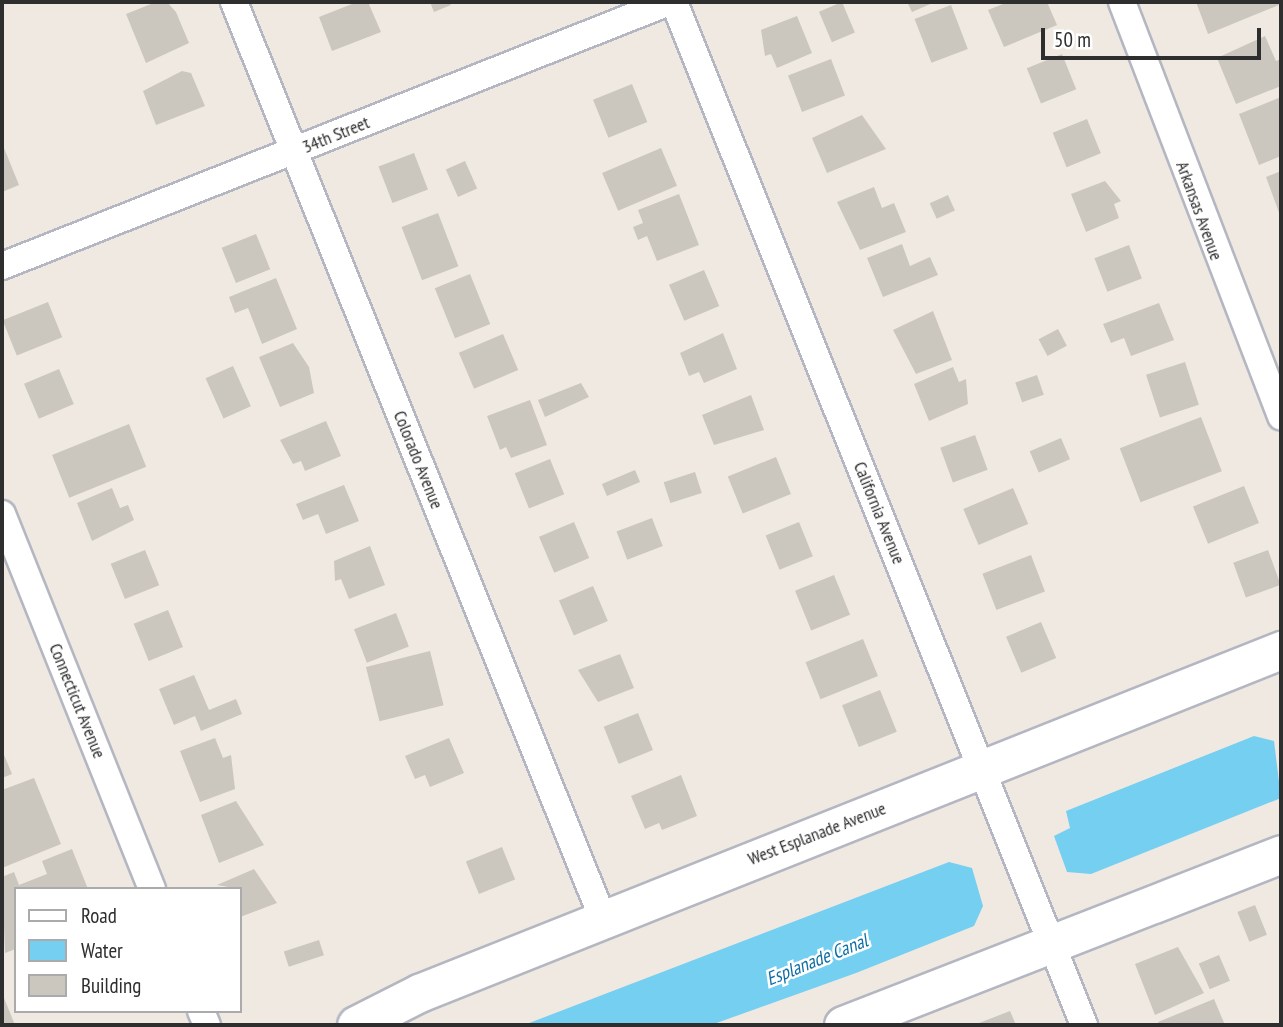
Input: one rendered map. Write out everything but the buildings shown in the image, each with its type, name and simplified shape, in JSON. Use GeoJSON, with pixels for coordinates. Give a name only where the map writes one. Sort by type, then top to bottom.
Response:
{"type":"FeatureCollection","features":[{"type":"Feature","properties":{"kind":"main road","name":"West Esplanade Avenue"},"geometry":{"type":"LineString","coordinates":[[356,1025],[482,967],[1281,650]]}},
{"type":"Feature","properties":{"kind":"main road"},"geometry":{"type":"LineString","coordinates":[[843,1025],[1281,854]]}},
{"type":"Feature","properties":{"kind":"main road"},"geometry":{"type":"LineString","coordinates":[[397,1025],[482,967]]}},
{"type":"Feature","properties":{"kind":"street","name":"Colorado Avenue"},"geometry":{"type":"LineString","coordinates":[[234,2],[603,919]]}},
{"type":"Feature","properties":{"kind":"street","name":"34th Street"},"geometry":{"type":"LineString","coordinates":[[2,266],[671,2]]}},
{"type":"Feature","properties":{"kind":"street","name":"California Avenue"},"geometry":{"type":"LineString","coordinates":[[671,2],[1084,1025]]}},
{"type":"Feature","properties":{"kind":"street","name":"Arkansas Avenue"},"geometry":{"type":"LineString","coordinates":[[1122,2],[1281,418]]}},
{"type":"Feature","properties":{"kind":"street","name":"Connecticut Avenue"},"geometry":{"type":"LineString","coordinates":[[2,514],[151,887]]}},
{"type":"Feature","properties":{"kind":"water"},"geometry":{"type":"Polygon","coordinates":[[[1254,736],[1274,741],[1281,798],[1091,874],[1067,872],[1054,836],[1070,828],[1066,811],[1254,736]]]}},
{"type":"Feature","properties":{"kind":"water","name":"Esplanade Canal"},"geometry":{"type":"Polygon","coordinates":[[[949,862],[972,868],[983,906],[974,926],[856,973],[711,1025],[524,1025],[949,862]]]}}]}
